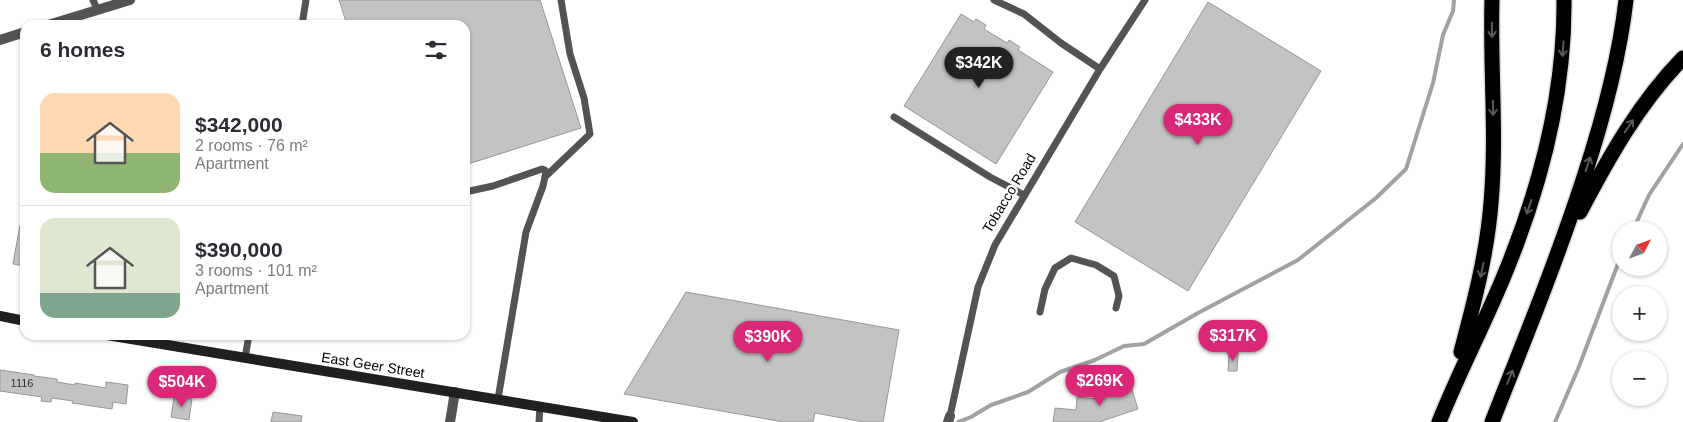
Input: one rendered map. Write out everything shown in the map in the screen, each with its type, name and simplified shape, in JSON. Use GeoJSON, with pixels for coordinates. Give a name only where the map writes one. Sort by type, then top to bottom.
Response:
{"type":"FeatureCollection","features":[{"type":"Feature","properties":{"kind":"highway"},"geometry":{"type":"LineString","coordinates":[[1451,392],[1476,296],[1488,234],[1494,154],[1492,0]]}},
{"type":"Feature","properties":{"kind":"highway"},"geometry":{"type":"LineString","coordinates":[[1439,422],[1501,284],[1541,173],[1560,78],[1564,0]]}},
{"type":"Feature","properties":{"kind":"highway"},"geometry":{"type":"LineString","coordinates":[[1492,422],[1562,244],[1612,82],[1626,0]]}},
{"type":"Feature","properties":{"kind":"highway"},"geometry":{"type":"LineString","coordinates":[[1562,244],[1620,139],[1647,101],[1683,58]]}},
{"type":"Feature","properties":{"kind":"main road"},"geometry":{"type":"LineString","coordinates":[[0,316],[20,320]]}},
{"type":"Feature","properties":{"kind":"main road","name":"East Geer Street"},"geometry":{"type":"LineString","coordinates":[[137,340],[633,422]]}},
{"type":"Feature","properties":{"kind":"street"},"geometry":{"type":"LineString","coordinates":[[60,20],[95,5],[130,0]]}},
{"type":"Feature","properties":{"kind":"street"},"geometry":{"type":"LineString","coordinates":[[0,40],[20,34]]}},
{"type":"Feature","properties":{"kind":"street"},"geometry":{"type":"LineString","coordinates":[[450,422],[455,392]]}},
{"type":"Feature","properties":{"kind":"lane"},"geometry":{"type":"LineString","coordinates":[[303,20],[306,0]]}},
{"type":"Feature","properties":{"kind":"lane"},"geometry":{"type":"LineString","coordinates":[[545,177],[590,134],[584,98],[570,54],[561,0]]}},
{"type":"Feature","properties":{"kind":"lane"},"geometry":{"type":"LineString","coordinates":[[994,0],[1024,14],[1061,43],[1100,69]]}},
{"type":"Feature","properties":{"kind":"lane","name":"Tobacco Road"},"geometry":{"type":"LineString","coordinates":[[949,419],[978,287],[995,245],[1100,69],[1145,0]]}},
{"type":"Feature","properties":{"kind":"lane"},"geometry":{"type":"LineString","coordinates":[[894,117],[990,177],[1024,195]]}},
{"type":"Feature","properties":{"kind":"lane"},"geometry":{"type":"LineString","coordinates":[[470,191],[493,186],[542,169],[546,172],[526,232],[498,399]]}},
{"type":"Feature","properties":{"kind":"lane"},"geometry":{"type":"LineString","coordinates":[[1040,312],[1045,289],[1056,268],[1071,258],[1096,265],[1114,276],[1119,296],[1116,308]]}},
{"type":"Feature","properties":{"kind":"lane"},"geometry":{"type":"LineString","coordinates":[[245,358],[248,340]]}},
{"type":"Feature","properties":{"kind":"lane"},"geometry":{"type":"LineString","coordinates":[[539,422],[540,406]]}},
{"type":"Feature","properties":{"kind":"building"},"geometry":{"type":"Polygon","coordinates":[[[339,0],[540,0],[581,128],[470,163],[470,20],[345,20],[339,0]]]}},
{"type":"Feature","properties":{"kind":"building"},"geometry":{"type":"Polygon","coordinates":[[[1208,2],[1321,71],[1188,291],[1075,222],[1208,2]]]}},
{"type":"Feature","properties":{"kind":"building"},"geometry":{"type":"Polygon","coordinates":[[[961,14],[974,22],[976,19],[986,25],[984,29],[1007,43],[1009,40],[1020,47],[1018,50],[1053,72],[996,164],[904,106],[961,14]]]}},
{"type":"Feature","properties":{"kind":"building"},"geometry":{"type":"Polygon","coordinates":[[[20,225],[20,265],[13,264],[20,225]]]}},
{"type":"Feature","properties":{"kind":"building"},"geometry":{"type":"Polygon","coordinates":[[[686,292],[899,330],[883,422],[864,422],[815,413],[813,422],[784,422],[624,394],[686,292]]]}},
{"type":"Feature","properties":{"kind":"building"},"geometry":{"type":"Polygon","coordinates":[[[1229,353],[1238,353],[1237,371],[1228,371],[1229,353]]]}},
{"type":"Feature","properties":{"kind":"building"},"geometry":{"type":"Polygon","coordinates":[[[0,370],[57,379],[57,382],[75,385],[75,383],[106,388],[106,382],[128,385],[126,404],[113,402],[112,409],[52,398],[51,402],[41,401],[42,397],[0,391],[0,370]]]}},
{"type":"Feature","properties":{"kind":"building"},"geometry":{"type":"Polygon","coordinates":[[[1130,383],[1138,409],[1099,422],[1053,422],[1055,408],[1076,410],[1077,397],[1106,400],[1102,392],[1130,383]]]}},
{"type":"Feature","properties":{"kind":"building"},"geometry":{"type":"Polygon","coordinates":[[[174,397],[192,399],[189,420],[171,417],[174,397]]]}},
{"type":"Feature","properties":{"kind":"building"},"geometry":{"type":"Polygon","coordinates":[[[273,412],[302,416],[301,422],[271,422],[273,412]]]}},
{"type":"Feature","properties":{"kind":"waterway"},"geometry":{"type":"LineString","coordinates":[[958,422],[971,417],[991,405],[1028,392],[1060,372],[1095,360],[1124,346],[1144,344],[1298,260],[1376,198],[1406,169],[1433,83],[1443,35],[1453,11],[1454,0]]}},
{"type":"Feature","properties":{"kind":"waterway"},"geometry":{"type":"LineString","coordinates":[[1637,221],[1649,195],[1683,144]]}},
{"type":"Feature","properties":{"kind":"waterway"},"geometry":{"type":"LineString","coordinates":[[1555,422],[1578,369],[1613,276]]}}]}
